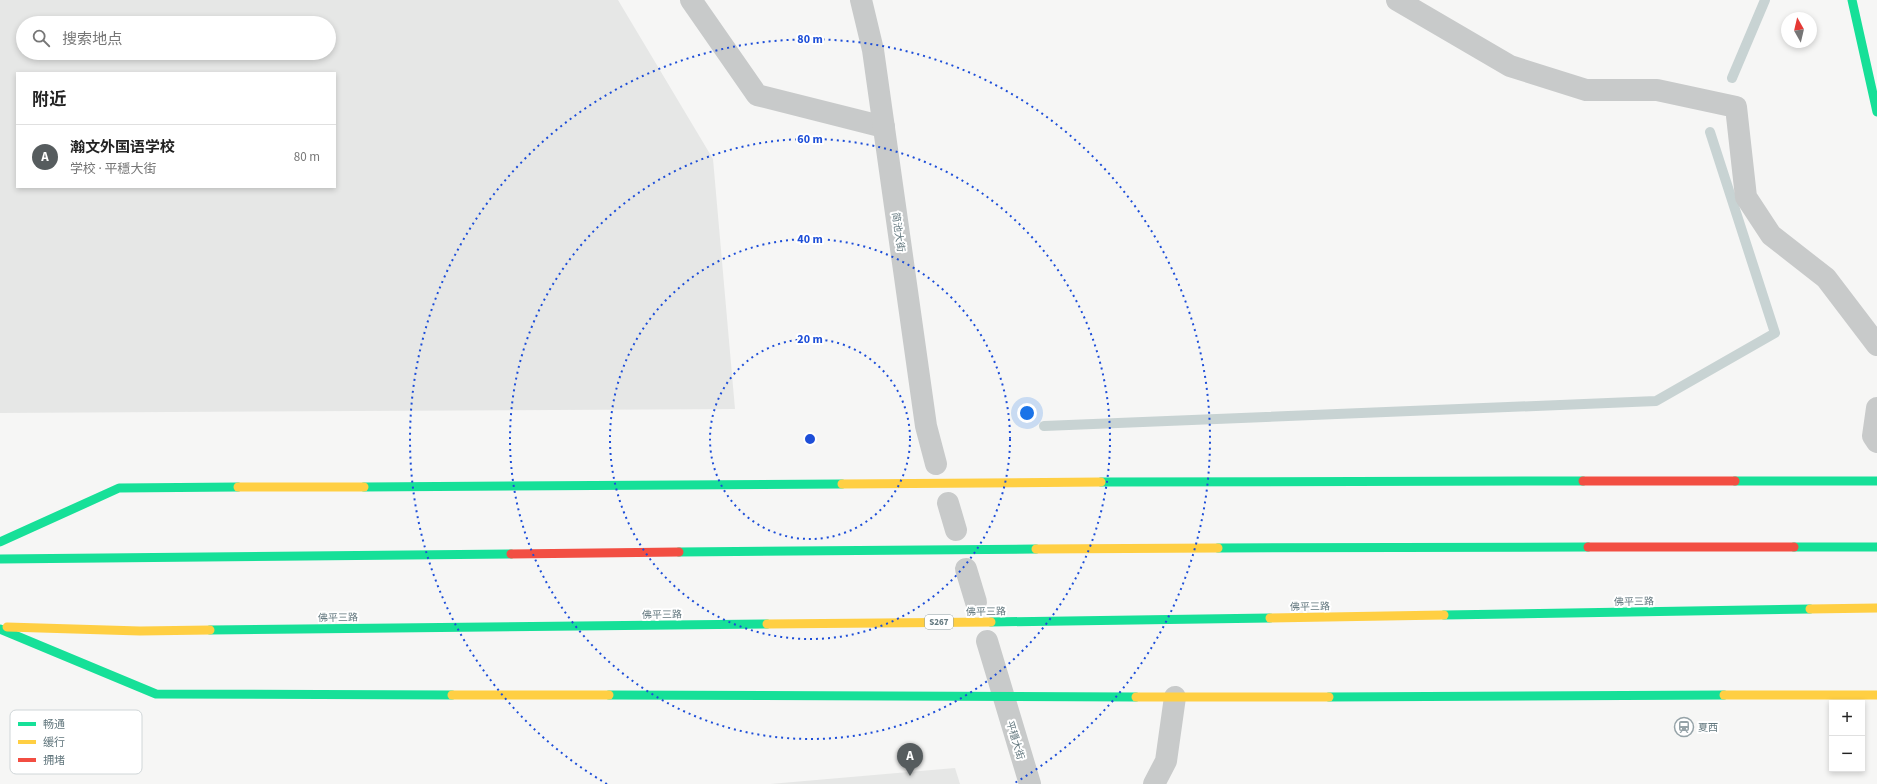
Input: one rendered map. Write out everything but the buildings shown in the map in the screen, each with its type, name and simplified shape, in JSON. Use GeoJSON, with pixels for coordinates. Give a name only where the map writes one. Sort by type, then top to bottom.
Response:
{"type":"FeatureCollection","features":[{"type":"Feature","properties":{"kind":"main road"},"geometry":{"type":"LineString","coordinates":[[1852,0],[1877,112]]}},
{"type":"Feature","properties":{"kind":"main road"},"geometry":{"type":"LineString","coordinates":[[0,542],[119,488],[1145,482],[1877,481]]}},
{"type":"Feature","properties":{"kind":"main road"},"geometry":{"type":"LineString","coordinates":[[0,559],[1138,548],[1877,547]]}},
{"type":"Feature","properties":{"kind":"main road","name":"佛平三路"},"geometry":{"type":"LineString","coordinates":[[0,628],[140,630],[1136,620],[1877,608]]}},
{"type":"Feature","properties":{"kind":"main road"},"geometry":{"type":"LineString","coordinates":[[0,628],[156,694],[1175,697],[1877,695]]}},
{"type":"Feature","properties":{"kind":"street"},"geometry":{"type":"LineString","coordinates":[[691,0],[757,95],[884,127]]}},
{"type":"Feature","properties":{"kind":"street","name":"简池大街"},"geometry":{"type":"LineString","coordinates":[[861,0],[873,50],[926,426],[936,464]]}},
{"type":"Feature","properties":{"kind":"street"},"geometry":{"type":"LineString","coordinates":[[1397,0],[1510,66],[1586,90],[1657,90],[1736,107],[1746,197],[1771,235],[1826,278],[1877,345]]}},
{"type":"Feature","properties":{"kind":"street"},"geometry":{"type":"LineString","coordinates":[[1877,408],[1873,436],[1877,442]]}},
{"type":"Feature","properties":{"kind":"street"},"geometry":{"type":"LineString","coordinates":[[948,503],[956,530]]}},
{"type":"Feature","properties":{"kind":"street"},"geometry":{"type":"LineString","coordinates":[[966,569],[976,602]]}},
{"type":"Feature","properties":{"kind":"street","name":"平穩大街"},"geometry":{"type":"LineString","coordinates":[[987,641],[1030,784]]}},
{"type":"Feature","properties":{"kind":"street"},"geometry":{"type":"LineString","coordinates":[[1154,784],[1166,761],[1175,697]]}},
{"type":"Feature","properties":{"kind":"shaded area"},"geometry":{"type":"Polygon","coordinates":[[[0,0],[618,0],[713,159],[735,409],[0,413],[0,0]]]}},
{"type":"Feature","properties":{"kind":"shaded area"},"geometry":{"type":"Polygon","coordinates":[[[955,768],[960,784],[770,784],[955,768]]]}},
{"type":"Feature","properties":{"kind":"waterway"},"geometry":{"type":"LineString","coordinates":[[1732,78],[1765,0]]}},
{"type":"Feature","properties":{"kind":"waterway"},"geometry":{"type":"LineString","coordinates":[[1044,426],[1656,401],[1775,333],[1710,132]]}},
{"type":"Feature","properties":{"kind":"traffic: fast"},"geometry":{"type":"LineString","coordinates":[[1852,0],[1877,112]]}},
{"type":"Feature","properties":{"kind":"traffic: fast"},"geometry":{"type":"LineString","coordinates":[[1101,482],[1583,481]]}},
{"type":"Feature","properties":{"kind":"traffic: fast"},"geometry":{"type":"LineString","coordinates":[[1735,481],[1877,481]]}},
{"type":"Feature","properties":{"kind":"traffic: fast"},"geometry":{"type":"LineString","coordinates":[[364,487],[842,484]]}},
{"type":"Feature","properties":{"kind":"traffic: fast"},"geometry":{"type":"LineString","coordinates":[[0,542],[119,488],[238,487]]}},
{"type":"Feature","properties":{"kind":"traffic: fast"},"geometry":{"type":"LineString","coordinates":[[1218,548],[1588,547]]}},
{"type":"Feature","properties":{"kind":"traffic: fast"},"geometry":{"type":"LineString","coordinates":[[1794,547],[1877,547]]}},
{"type":"Feature","properties":{"kind":"traffic: fast"},"geometry":{"type":"LineString","coordinates":[[679,552],[1036,549]]}},
{"type":"Feature","properties":{"kind":"traffic: fast"},"geometry":{"type":"LineString","coordinates":[[0,559],[511,554]]}},
{"type":"Feature","properties":{"kind":"traffic: fast"},"geometry":{"type":"LineString","coordinates":[[1444,615],[1810,609]]}},
{"type":"Feature","properties":{"kind":"traffic: fast"},"geometry":{"type":"LineString","coordinates":[[991,622],[1270,618]]}},
{"type":"Feature","properties":{"kind":"traffic: fast"},"geometry":{"type":"LineString","coordinates":[[210,630],[767,624]]}},
{"type":"Feature","properties":{"kind":"traffic: fast"},"geometry":{"type":"LineString","coordinates":[[0,629],[156,694],[452,695]]}},
{"type":"Feature","properties":{"kind":"traffic: fast"},"geometry":{"type":"LineString","coordinates":[[609,695],[1136,697]]}},
{"type":"Feature","properties":{"kind":"traffic: fast"},"geometry":{"type":"LineString","coordinates":[[1329,697],[1724,695]]}},
{"type":"Feature","properties":{"kind":"traffic: slow"},"geometry":{"type":"LineString","coordinates":[[842,484],[1101,482]]}},
{"type":"Feature","properties":{"kind":"traffic: slow"},"geometry":{"type":"LineString","coordinates":[[238,487],[364,487]]}},
{"type":"Feature","properties":{"kind":"traffic: slow"},"geometry":{"type":"LineString","coordinates":[[1036,549],[1218,548]]}},
{"type":"Feature","properties":{"kind":"traffic: slow"},"geometry":{"type":"LineString","coordinates":[[1810,609],[1877,608]]}},
{"type":"Feature","properties":{"kind":"traffic: slow"},"geometry":{"type":"LineString","coordinates":[[1270,618],[1444,615]]}},
{"type":"Feature","properties":{"kind":"traffic: slow"},"geometry":{"type":"LineString","coordinates":[[767,624],[991,622]]}},
{"type":"Feature","properties":{"kind":"traffic: slow"},"geometry":{"type":"LineString","coordinates":[[7,627],[140,631],[210,630]]}},
{"type":"Feature","properties":{"kind":"traffic: slow"},"geometry":{"type":"LineString","coordinates":[[452,695],[609,695]]}},
{"type":"Feature","properties":{"kind":"traffic: slow"},"geometry":{"type":"LineString","coordinates":[[1724,695],[1877,695]]}},
{"type":"Feature","properties":{"kind":"traffic: slow"},"geometry":{"type":"LineString","coordinates":[[1136,697],[1329,697]]}},
{"type":"Feature","properties":{"kind":"traffic: jam"},"geometry":{"type":"LineString","coordinates":[[1583,481],[1735,481]]}},
{"type":"Feature","properties":{"kind":"traffic: jam"},"geometry":{"type":"LineString","coordinates":[[1588,547],[1794,547]]}},
{"type":"Feature","properties":{"kind":"traffic: jam"},"geometry":{"type":"LineString","coordinates":[[511,554],[679,552]]}},
{"type":"Feature","properties":{"kind":"place","name":"夏西"},"geometry":{"type":"Point","coordinates":[1684,727]}},
{"type":"Feature","properties":{"kind":"place","name":"瀚文外国语学校"},"geometry":{"type":"Point","coordinates":[910,776]}}]}
